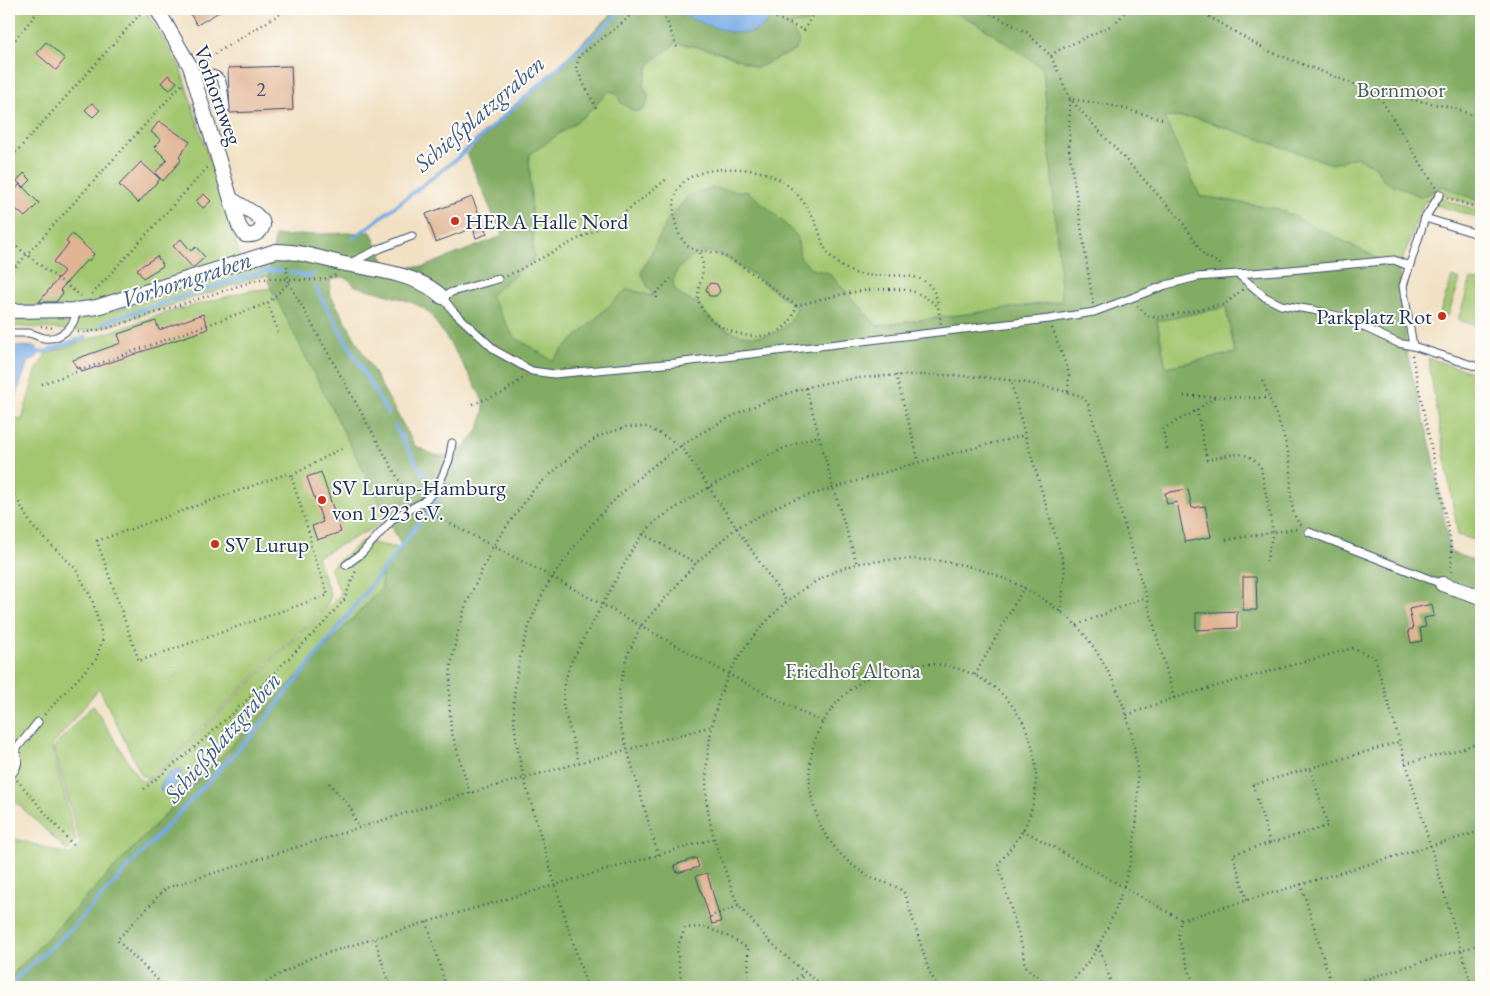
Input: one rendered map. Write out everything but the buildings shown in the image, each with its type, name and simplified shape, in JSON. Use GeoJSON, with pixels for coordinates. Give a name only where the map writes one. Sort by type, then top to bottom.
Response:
{"type":"FeatureCollection","features":[{"type":"Feature","properties":{"kind":"street","name":"Vorhornweg"},"geometry":{"type":"LineString","coordinates":[[157,9],[179,46],[192,73],[231,199],[255,214],[262,221],[262,230],[254,235],[260,255]]}},
{"type":"Feature","properties":{"kind":"street"},"geometry":{"type":"LineString","coordinates":[[9,311],[76,310],[98,307],[276,251],[289,252],[344,269],[416,281],[429,287],[442,297]]}},
{"type":"Feature","properties":{"kind":"street"},"geometry":{"type":"LineString","coordinates":[[1448,585],[1481,597]]}},
{"type":"Feature","properties":{"kind":"street"},"geometry":{"type":"LineString","coordinates":[[9,771],[14,766],[15,760],[11,749]]}},
{"type":"Feature","properties":{"kind":"lane"},"geometry":{"type":"LineString","coordinates":[[192,73],[210,72],[222,81],[226,108]]}},
{"type":"Feature","properties":{"kind":"lane"},"geometry":{"type":"LineString","coordinates":[[1413,346],[1403,286],[1425,218],[1440,194]]}},
{"type":"Feature","properties":{"kind":"lane"},"geometry":{"type":"LineString","coordinates":[[1425,218],[1481,235]]}},
{"type":"Feature","properties":{"kind":"lane"},"geometry":{"type":"LineString","coordinates":[[344,269],[378,249],[412,236]]}},
{"type":"Feature","properties":{"kind":"lane"},"geometry":{"type":"LineString","coordinates":[[498,279],[452,292],[442,297],[454,312],[496,352],[532,371],[554,374],[1049,319],[1094,312],[1166,284],[1197,277],[1394,260],[1409,266]]}},
{"type":"Feature","properties":{"kind":"lane"},"geometry":{"type":"LineString","coordinates":[[1238,274],[1265,297],[1282,306],[1313,310],[1342,318],[1398,343],[1481,368]]}},
{"type":"Feature","properties":{"kind":"lane"},"geometry":{"type":"LineString","coordinates":[[9,333],[30,333],[47,338],[55,337],[67,331],[75,319],[76,310]]}},
{"type":"Feature","properties":{"kind":"lane"},"geometry":{"type":"LineString","coordinates":[[346,565],[361,554],[395,517],[423,502],[437,489],[447,465],[452,443]]}},
{"type":"Feature","properties":{"kind":"lane"},"geometry":{"type":"LineString","coordinates":[[1309,532],[1448,585]]}},
{"type":"Feature","properties":{"kind":"lane"},"geometry":{"type":"LineString","coordinates":[[11,749],[38,722]]}},
{"type":"Feature","properties":{"kind":"path"},"geometry":{"type":"LineString","coordinates":[[9,47],[40,9]]}},
{"type":"Feature","properties":{"kind":"path"},"geometry":{"type":"LineString","coordinates":[[9,160],[145,9]]}},
{"type":"Feature","properties":{"kind":"path"},"geometry":{"type":"LineString","coordinates":[[9,274],[192,73],[213,54],[288,9]]}},
{"type":"Feature","properties":{"kind":"path"},"geometry":{"type":"LineString","coordinates":[[596,108],[576,68],[579,56],[621,24],[637,9]]}},
{"type":"Feature","properties":{"kind":"path"},"geometry":{"type":"LineString","coordinates":[[662,9],[678,50]]}},
{"type":"Feature","properties":{"kind":"path"},"geometry":{"type":"LineString","coordinates":[[776,18],[804,30],[816,9]]}},
{"type":"Feature","properties":{"kind":"path"},"geometry":{"type":"LineString","coordinates":[[982,9],[1026,32],[1051,56],[1070,99],[1181,220],[1204,255],[1238,274]]}},
{"type":"Feature","properties":{"kind":"path"},"geometry":{"type":"LineString","coordinates":[[1051,56],[1114,24],[1128,9]]}},
{"type":"Feature","properties":{"kind":"path"},"geometry":{"type":"LineString","coordinates":[[1196,9],[1266,50],[1377,93],[1450,107],[1481,118]]}},
{"type":"Feature","properties":{"kind":"path"},"geometry":{"type":"LineString","coordinates":[[1377,93],[1427,176],[1440,194],[1449,199],[1481,209]]}},
{"type":"Feature","properties":{"kind":"path"},"geometry":{"type":"LineString","coordinates":[[1070,99],[1110,105],[1162,119]]}},
{"type":"Feature","properties":{"kind":"path"},"geometry":{"type":"LineString","coordinates":[[1070,99],[1069,148],[1094,312]]}},
{"type":"Feature","properties":{"kind":"path"},"geometry":{"type":"LineString","coordinates":[[9,241],[86,301],[218,157]]}},
{"type":"Feature","properties":{"kind":"path"},"geometry":{"type":"LineString","coordinates":[[796,306],[752,274],[720,255],[711,252],[700,252],[690,248],[683,242],[675,219],[673,205],[678,190],[686,180],[696,175],[726,169],[758,171],[774,177],[797,194],[818,226],[822,242],[829,255],[838,264],[851,272],[864,275],[916,277],[929,283],[936,293],[942,332]]}},
{"type":"Feature","properties":{"kind":"path"},"geometry":{"type":"LineString","coordinates":[[498,279],[529,266],[618,218],[668,178]]}},
{"type":"Feature","properties":{"kind":"path"},"geometry":{"type":"LineString","coordinates":[[289,252],[287,265],[289,283],[413,506],[552,577],[728,674],[823,723]]}},
{"type":"Feature","properties":{"kind":"path"},"geometry":{"type":"LineString","coordinates":[[700,252],[703,263],[699,303],[706,314],[731,332],[752,336],[779,331],[791,323],[795,315],[796,306]]}},
{"type":"Feature","properties":{"kind":"path"},"geometry":{"type":"LineString","coordinates":[[38,326],[87,332],[108,328],[257,280],[288,278],[304,281],[316,280],[328,278],[344,269]]}},
{"type":"Feature","properties":{"kind":"path"},"geometry":{"type":"LineString","coordinates":[[657,298],[656,293],[672,279]]}},
{"type":"Feature","properties":{"kind":"path"},"geometry":{"type":"LineString","coordinates":[[42,384],[268,303],[289,283]]}},
{"type":"Feature","properties":{"kind":"path"},"geometry":{"type":"LineString","coordinates":[[1132,298],[1137,306],[1149,316],[1157,318],[1225,304],[1248,284]]}},
{"type":"Feature","properties":{"kind":"path"},"geometry":{"type":"LineString","coordinates":[[796,306],[836,295],[879,290],[908,290],[923,296],[938,306]]}},
{"type":"Feature","properties":{"kind":"path"},"geometry":{"type":"LineString","coordinates":[[268,303],[278,332]]}},
{"type":"Feature","properties":{"kind":"path"},"geometry":{"type":"LineString","coordinates":[[1049,319],[1069,373],[1068,392]]}},
{"type":"Feature","properties":{"kind":"path"},"geometry":{"type":"LineString","coordinates":[[752,336],[753,342]]}},
{"type":"Feature","properties":{"kind":"path"},"geometry":{"type":"LineString","coordinates":[[1413,346],[1412,358],[1451,543],[1448,585]]}},
{"type":"Feature","properties":{"kind":"path"},"geometry":{"type":"LineString","coordinates":[[473,404],[503,393],[532,371]]}},
{"type":"Feature","properties":{"kind":"path"},"geometry":{"type":"LineString","coordinates":[[587,987],[518,754],[514,723],[514,695],[529,626],[552,577],[589,527],[614,501],[642,476],[681,446],[760,404],[806,388],[851,378],[896,375],[956,374],[1010,379],[1081,396],[1088,403],[1174,698]]}},
{"type":"Feature","properties":{"kind":"path"},"geometry":{"type":"LineString","coordinates":[[896,375],[919,462]]}},
{"type":"Feature","properties":{"kind":"path"},"geometry":{"type":"LineString","coordinates":[[1010,379],[1065,568],[1062,612]]}},
{"type":"Feature","properties":{"kind":"path"},"geometry":{"type":"LineString","coordinates":[[1264,381],[1287,446],[1292,509],[1297,522],[1309,532]]}},
{"type":"Feature","properties":{"kind":"path"},"geometry":{"type":"LineString","coordinates":[[806,388],[818,436],[857,564]]}},
{"type":"Feature","properties":{"kind":"path"},"geometry":{"type":"LineString","coordinates":[[1184,396],[1269,398]]}},
{"type":"Feature","properties":{"kind":"path"},"geometry":{"type":"LineString","coordinates":[[1167,449],[1163,429],[1197,410],[1216,396]]}},
{"type":"Feature","properties":{"kind":"path"},"geometry":{"type":"LineString","coordinates":[[1197,410],[1207,460],[1247,454],[1256,459],[1261,468],[1273,532],[1266,564]]}},
{"type":"Feature","properties":{"kind":"path"},"geometry":{"type":"LineString","coordinates":[[470,792],[451,730],[448,697],[456,635],[465,607],[493,546],[533,490],[578,450],[599,436],[626,427],[648,427],[681,446],[786,601]]}},
{"type":"Feature","properties":{"kind":"path"},"geometry":{"type":"LineString","coordinates":[[658,855],[619,721],[619,691],[626,658],[641,626],[696,562],[736,528],[784,503],[919,462],[1025,435]]}},
{"type":"Feature","properties":{"kind":"path"},"geometry":{"type":"LineString","coordinates":[[579,763],[563,706],[564,685],[570,664],[632,550],[643,534],[657,520],[709,487],[784,448],[818,436]]}},
{"type":"Feature","properties":{"kind":"path"},"geometry":{"type":"LineString","coordinates":[[291,476],[311,539],[310,544],[328,595],[139,661],[97,541],[286,474],[291,476],[342,448]]}},
{"type":"Feature","properties":{"kind":"path"},"geometry":{"type":"LineString","coordinates":[[9,485],[32,526],[75,568],[92,599],[103,639],[96,659],[38,722]]}},
{"type":"Feature","properties":{"kind":"path"},"geometry":{"type":"LineString","coordinates":[[1226,540],[1294,529],[1309,532]]}},
{"type":"Feature","properties":{"kind":"path"},"geometry":{"type":"LineString","coordinates":[[643,534],[696,562]]}},
{"type":"Feature","properties":{"kind":"path"},"geometry":{"type":"LineString","coordinates":[[144,789],[195,747],[248,699],[324,622],[344,600],[352,583],[361,554]]}},
{"type":"Feature","properties":{"kind":"path"},"geometry":{"type":"LineString","coordinates":[[825,987],[774,946],[739,906],[713,839],[707,810],[705,786],[712,726],[719,696],[728,674],[754,635],[786,601],[820,578],[857,564],[897,559],[938,560],[983,569],[1024,587],[1062,612],[1077,626],[1107,667],[1127,715],[1135,754],[1139,795],[1134,841],[1124,887],[1098,946],[1067,987]]}},
{"type":"Feature","properties":{"kind":"path"},"geometry":{"type":"LineString","coordinates":[[975,676],[1024,587]]}},
{"type":"Feature","properties":{"kind":"path"},"geometry":{"type":"LineString","coordinates":[[1077,626],[1146,597]]}},
{"type":"Feature","properties":{"kind":"path"},"geometry":{"type":"LineString","coordinates":[[1127,715],[1174,698],[1353,648],[1375,658],[1472,987]]}},
{"type":"Feature","properties":{"kind":"path"},"geometry":{"type":"LineString","coordinates":[[938,987],[929,972],[905,894],[897,887],[870,877],[845,859],[826,836],[819,823],[814,810],[809,780],[812,751],[830,710],[851,689],[869,677],[904,664],[949,666],[975,676],[989,684],[1011,705],[1027,730],[1035,758],[1036,788],[1029,817],[1023,830],[1001,861],[1000,873],[1023,950],[1023,962],[1026,968],[1042,980],[1046,987]]}},
{"type":"Feature","properties":{"kind":"path"},"geometry":{"type":"LineString","coordinates":[[165,987],[117,940],[166,888],[470,792],[712,726]]}},
{"type":"Feature","properties":{"kind":"path"},"geometry":{"type":"LineString","coordinates":[[1270,843],[1253,785],[1399,742]]}},
{"type":"Feature","properties":{"kind":"path"},"geometry":{"type":"LineString","coordinates":[[1405,763],[1452,752],[1481,742]]}},
{"type":"Feature","properties":{"kind":"path"},"geometry":{"type":"LineString","coordinates":[[1247,900],[1233,854],[1328,826],[1310,767]]}},
{"type":"Feature","properties":{"kind":"path"},"geometry":{"type":"LineString","coordinates":[[9,771],[73,845]]}},
{"type":"Feature","properties":{"kind":"path"},"geometry":{"type":"LineString","coordinates":[[330,783],[351,808],[357,827]]}},
{"type":"Feature","properties":{"kind":"path"},"geometry":{"type":"LineString","coordinates":[[1023,830],[1181,920],[1481,831]]}},
{"type":"Feature","properties":{"kind":"path"},"geometry":{"type":"LineString","coordinates":[[257,987],[308,959],[555,884],[713,839]]}},
{"type":"Feature","properties":{"kind":"path"},"geometry":{"type":"LineString","coordinates":[[1301,884],[1332,987]]}},
{"type":"Feature","properties":{"kind":"path"},"geometry":{"type":"LineString","coordinates":[[714,916],[739,906]]}},
{"type":"Feature","properties":{"kind":"path"},"geometry":{"type":"LineString","coordinates":[[1181,920],[1178,937],[1195,987]]}},
{"type":"Feature","properties":{"kind":"path"},"geometry":{"type":"LineString","coordinates":[[428,922],[446,987]]}},
{"type":"Feature","properties":{"kind":"path"},"geometry":{"type":"LineString","coordinates":[[682,987],[677,948],[685,928],[706,927],[748,948],[749,987]]}},
{"type":"Feature","properties":{"kind":"path"},"geometry":{"type":"LineString","coordinates":[[375,938],[390,987]]}},
{"type":"Feature","properties":{"kind":"path"},"geometry":{"type":"LineString","coordinates":[[1340,987],[1481,944]]}},
{"type":"Feature","properties":{"kind":"path"},"geometry":{"type":"LineString","coordinates":[[1098,946],[1112,987]]}},
{"type":"Feature","properties":{"kind":"path"},"geometry":{"type":"LineString","coordinates":[[773,987],[794,982],[804,972]]}},
{"type":"Feature","properties":{"kind":"path"},"geometry":{"type":"LineString","coordinates":[[798,987],[804,972]]}},
{"type":"Feature","properties":{"kind":"green space","name":"Friedhof Altona"},"geometry":{"type":"Polygon","coordinates":[[[663,8],[726,30],[742,33],[755,31],[766,24],[773,9],[816,9],[808,22],[790,25],[799,42],[796,50],[757,68],[718,52],[676,43],[650,63],[643,86],[649,97],[645,108],[636,112],[621,103],[616,93],[609,91],[587,114],[529,155],[534,259],[490,295],[514,337],[552,360],[627,289],[653,296],[641,273],[668,220],[690,194],[714,188],[748,192],[776,215],[797,236],[800,257],[811,269],[829,273],[877,326],[1062,301],[1043,68],[975,22],[947,9],[1481,9],[1481,202],[1443,186],[1422,197],[1384,181],[1375,166],[1356,157],[1332,164],[1197,118],[1164,117],[1200,196],[1279,209],[1399,269],[1407,353],[1433,455],[1450,552],[1481,563],[1481,987],[9,987],[9,978],[382,588],[381,571],[403,549],[268,282],[275,236],[371,232],[386,266],[423,267],[502,236],[467,154],[617,9],[663,8]],[[700,252],[682,265],[675,274],[674,286],[680,295],[699,303],[708,316],[720,326],[740,334],[760,336],[770,334],[787,325],[793,317],[796,307],[752,274],[721,255],[711,252],[700,252]],[[343,277],[331,279],[329,292],[415,446],[440,456],[458,452],[478,429],[484,411],[483,402],[466,370],[432,317],[427,311],[413,303],[355,286],[343,277]],[[1226,307],[1157,321],[1166,367],[1235,353],[1226,307]]]}},
{"type":"Feature","properties":{"kind":"green space"},"geometry":{"type":"Polygon","coordinates":[[[9,9],[137,9],[142,17],[148,14],[180,67],[241,259],[85,308],[9,306],[9,9]]]}},
{"type":"Feature","properties":{"kind":"green space"},"geometry":{"type":"Polygon","coordinates":[[[816,9],[947,9],[975,22],[1043,68],[1063,301],[877,326],[829,273],[811,269],[800,257],[797,236],[776,215],[748,192],[690,194],[668,220],[641,273],[654,297],[627,289],[552,360],[514,337],[489,295],[534,259],[529,155],[587,114],[609,91],[649,97],[643,86],[650,63],[676,43],[718,52],[757,68],[798,42],[789,24],[814,14],[816,9]]]}},
{"type":"Feature","properties":{"kind":"green space"},"geometry":{"type":"Polygon","coordinates":[[[1163,117],[1197,118],[1332,164],[1356,157],[1375,166],[1384,181],[1443,186],[1481,202],[1481,207],[1449,197],[1441,192],[1439,195],[1448,201],[1481,211],[1481,219],[1424,201],[1399,269],[1279,209],[1200,196],[1163,117]]]}},
{"type":"Feature","properties":{"kind":"green space"},"geometry":{"type":"Polygon","coordinates":[[[700,252],[711,252],[721,255],[752,274],[796,306],[793,316],[787,324],[770,334],[760,336],[740,335],[716,323],[708,316],[699,303],[680,295],[674,286],[675,274],[682,265],[700,252]]]}},
{"type":"Feature","properties":{"kind":"green space"},"geometry":{"type":"Polygon","coordinates":[[[271,259],[269,276],[258,277],[109,326],[89,331],[9,326],[9,316],[89,316],[117,310],[271,259]]]}},
{"type":"Feature","properties":{"kind":"green space"},"geometry":{"type":"Polygon","coordinates":[[[1452,277],[1460,280],[1448,316],[1440,313],[1452,277]]]}},
{"type":"Feature","properties":{"kind":"green space"},"geometry":{"type":"Polygon","coordinates":[[[1471,279],[1481,282],[1479,287],[1481,288],[1481,307],[1476,325],[1458,320],[1471,279]]]}},
{"type":"Feature","properties":{"kind":"green space","name":"SV Lurup"},"geometry":{"type":"Polygon","coordinates":[[[272,288],[275,293],[272,297],[276,301],[278,299],[395,510],[381,524],[317,557],[331,597],[326,606],[151,778],[142,776],[99,688],[52,746],[76,841],[68,851],[17,803],[9,803],[9,417],[22,420],[36,371],[46,354],[159,315],[248,291],[272,288]]]}},
{"type":"Feature","properties":{"kind":"green space"},"geometry":{"type":"Polygon","coordinates":[[[1226,307],[1235,353],[1166,367],[1157,321],[1226,307]]]}},
{"type":"Feature","properties":{"kind":"green space"},"geometry":{"type":"Polygon","coordinates":[[[1428,358],[1481,375],[1481,542],[1458,535],[1428,358]]]}},
{"type":"Feature","properties":{"kind":"green space"},"geometry":{"type":"Polygon","coordinates":[[[362,541],[403,549],[381,571],[382,588],[9,978],[9,837],[70,855],[80,844],[54,747],[93,705],[140,781],[152,779],[341,594],[330,568],[362,541]]]}},
{"type":"Feature","properties":{"kind":"water"},"geometry":{"type":"Polygon","coordinates":[[[669,9],[773,9],[768,21],[760,28],[751,32],[741,33],[718,29],[669,9]]]}},
{"type":"Feature","properties":{"kind":"water"},"geometry":{"type":"Polygon","coordinates":[[[9,346],[37,347],[37,357],[27,363],[16,397],[9,406],[9,346]]]}},
{"type":"Feature","properties":{"kind":"water"},"geometry":{"type":"Polygon","coordinates":[[[181,769],[182,773],[174,788],[169,792],[160,791],[166,777],[181,769]]]}},
{"type":"Feature","properties":{"kind":"waterway","name":"Schießplatzgraben"},"geometry":{"type":"LineString","coordinates":[[354,238],[454,161],[624,9]]}},
{"type":"Feature","properties":{"kind":"waterway","name":"Vorhorngraben"},"geometry":{"type":"LineString","coordinates":[[102,324],[264,271],[282,271]]}},
{"type":"Feature","properties":{"kind":"waterway","name":"Vorhorngraben"},"geometry":{"type":"LineString","coordinates":[[291,272],[308,277],[314,273]]}},
{"type":"Feature","properties":{"kind":"waterway","name":"Schießplatzgraben"},"geometry":{"type":"LineString","coordinates":[[315,287],[388,414]]}},
{"type":"Feature","properties":{"kind":"waterway","name":"Vorhorngraben"},"geometry":{"type":"LineString","coordinates":[[33,354],[86,337]]}},
{"type":"Feature","properties":{"kind":"waterway","name":"Schießplatzgraben"},"geometry":{"type":"LineString","coordinates":[[395,426],[432,490]]}},
{"type":"Feature","properties":{"kind":"waterway","name":"Schießplatzgraben"},"geometry":{"type":"LineString","coordinates":[[9,985],[69,931],[262,724],[439,497],[435,494]]}},
{"type":"Feature","properties":{"kind":"place","name":"HERA Halle Nord"},"geometry":{"type":"Point","coordinates":[455,221]}},
{"type":"Feature","properties":{"kind":"place","name":"Parkplatz Rot"},"geometry":{"type":"Point","coordinates":[1442,316]}},
{"type":"Feature","properties":{"kind":"place","name":"SV Lurup-Hamburg von 1923 e.V."},"geometry":{"type":"Point","coordinates":[322,500]}},
{"type":"Feature","properties":{"kind":"place","name":"SV Lurup"},"geometry":{"type":"Point","coordinates":[215,544]}},
{"type":"Feature","properties":{"kind":"park label","name":"Bornmoor"},"geometry":{"type":"Point","coordinates":[1401,89]}}]}
